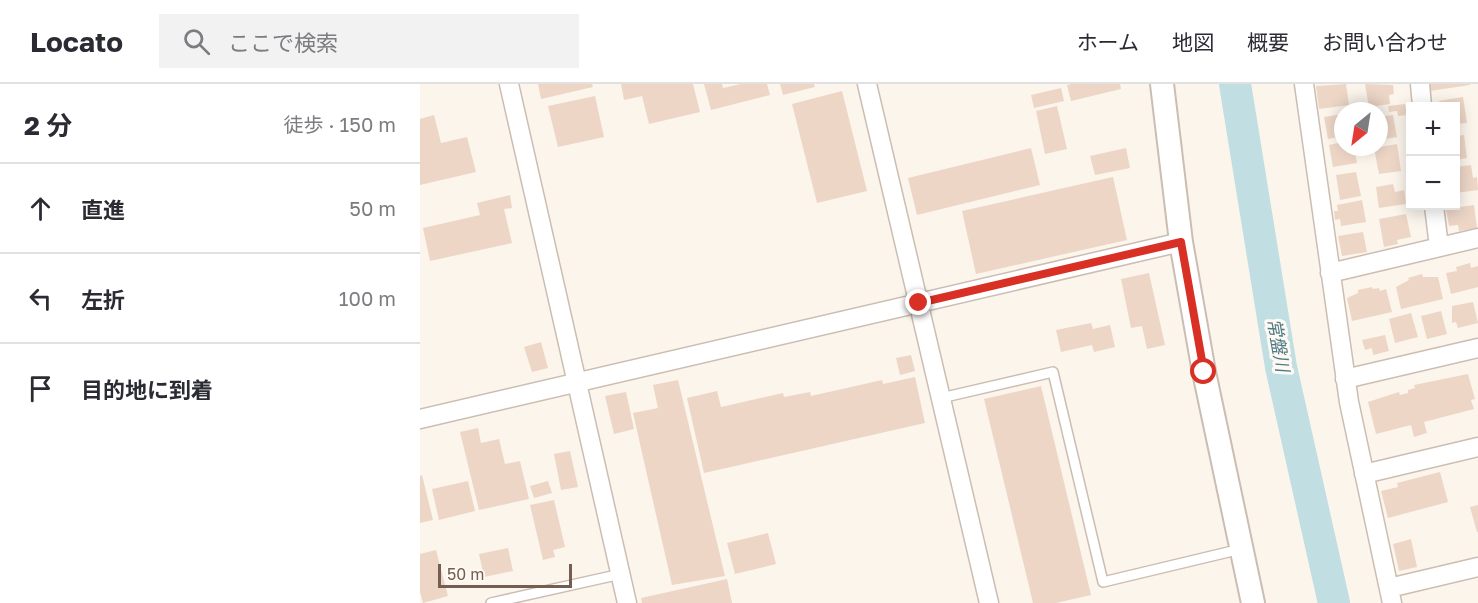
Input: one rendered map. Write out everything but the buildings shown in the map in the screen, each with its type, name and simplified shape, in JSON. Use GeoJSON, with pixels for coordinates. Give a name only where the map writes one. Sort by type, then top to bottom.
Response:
{"type":"FeatureCollection","features":[{"type":"Feature","properties":{"kind":"street"},"geometry":{"type":"LineString","coordinates":[[509,84],[627,603]]}},
{"type":"Feature","properties":{"kind":"street"},"geometry":{"type":"LineString","coordinates":[[867,84],[989,603]]}},
{"type":"Feature","properties":{"kind":"street"},"geometry":{"type":"LineString","coordinates":[[1161,84],[1181,242],[1204,372],[1253,603]]}},
{"type":"Feature","properties":{"kind":"street"},"geometry":{"type":"LineString","coordinates":[[1304,84],[1345,380],[1390,596],[1478,567]]}},
{"type":"Feature","properties":{"kind":"street"},"geometry":{"type":"LineString","coordinates":[[1420,84],[1422,102]]}},
{"type":"Feature","properties":{"kind":"street"},"geometry":{"type":"LineString","coordinates":[[1434,210],[1439,247]]}},
{"type":"Feature","properties":{"kind":"street"},"geometry":{"type":"LineString","coordinates":[[1330,273],[1478,238]]}},
{"type":"Feature","properties":{"kind":"street"},"geometry":{"type":"LineString","coordinates":[[420,419],[1181,242]]}},
{"type":"Feature","properties":{"kind":"street"},"geometry":{"type":"LineString","coordinates":[[1345,380],[1478,348]]}},
{"type":"Feature","properties":{"kind":"street"},"geometry":{"type":"LineString","coordinates":[[1364,474],[1478,447]]}},
{"type":"Feature","properties":{"kind":"lane"},"geometry":{"type":"LineString","coordinates":[[941,398],[1053,372],[1103,582],[1241,549]]}},
{"type":"Feature","properties":{"kind":"lane"},"geometry":{"type":"LineString","coordinates":[[491,603],[621,574]]}},
{"type":"Feature","properties":{"kind":"waterway","name":"常盤川"},"geometry":{"type":"LineString","coordinates":[[1235,84],[1281,367],[1334,603]]}},
{"type":"Feature","properties":{"kind":"route"},"geometry":{"type":"LineString","coordinates":[[919,303],[1181,242],[1204,372]]}}]}
